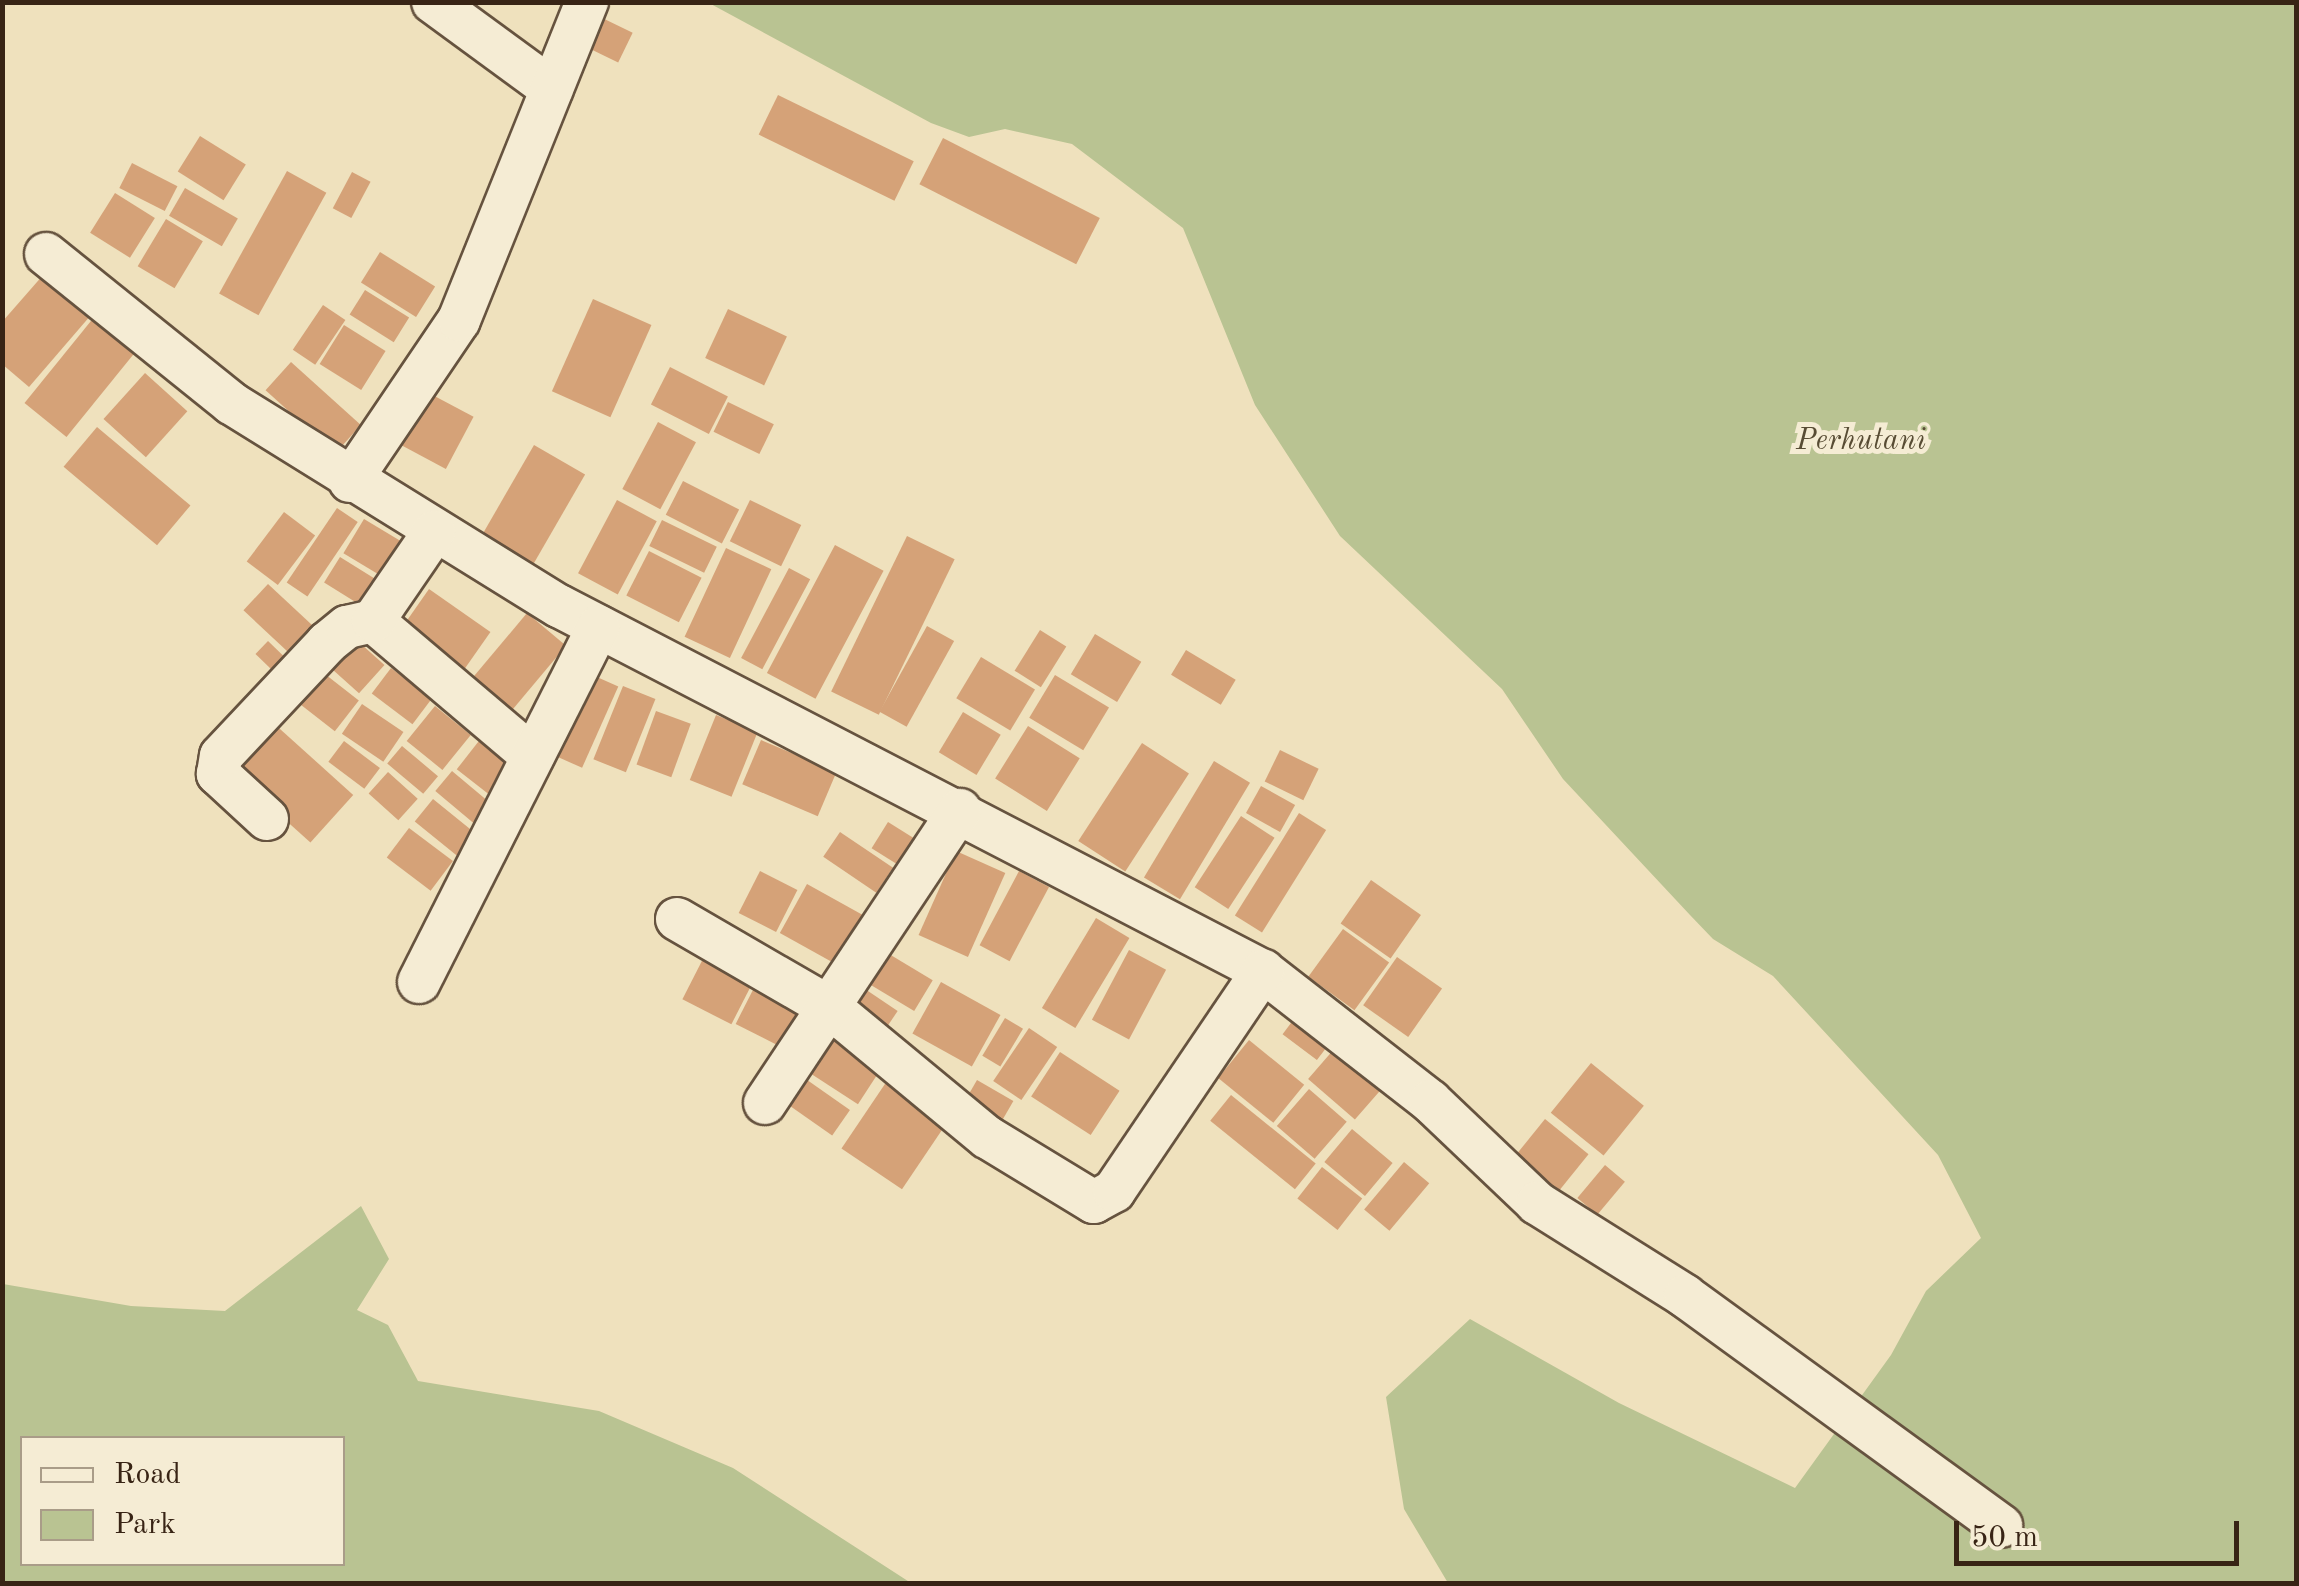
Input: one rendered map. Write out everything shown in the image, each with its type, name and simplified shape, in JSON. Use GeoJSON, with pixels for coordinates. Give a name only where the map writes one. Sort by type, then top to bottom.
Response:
{"type":"FeatureCollection","features":[{"type":"Feature","properties":{"kind":"street"},"geometry":{"type":"LineString","coordinates":[[433,2],[552,88]]}},
{"type":"Feature","properties":{"kind":"street"},"geometry":{"type":"LineString","coordinates":[[350,482],[459,320],[587,2]]}},
{"type":"Feature","properties":{"kind":"street"},"geometry":{"type":"LineString","coordinates":[[46,254],[231,403],[434,532],[598,628],[960,810],[1263,971],[1430,1102],[1538,1203],[1686,1296],[2001,1526]]}},
{"type":"Feature","properties":{"kind":"street"},"geometry":{"type":"LineString","coordinates":[[267,818],[218,774],[218,762],[327,643],[347,627],[373,622],[434,532]]}},
{"type":"Feature","properties":{"kind":"street"},"geometry":{"type":"LineString","coordinates":[[373,622],[532,756]]}},
{"type":"Feature","properties":{"kind":"street"},"geometry":{"type":"LineString","coordinates":[[419,982],[598,628]]}},
{"type":"Feature","properties":{"kind":"street"},"geometry":{"type":"LineString","coordinates":[[766,1103],[832,1009],[960,810]]}},
{"type":"Feature","properties":{"kind":"street"},"geometry":{"type":"LineString","coordinates":[[677,919],[832,1009],[987,1137],[1094,1202],[1114,1191],[1263,971]]}},
{"type":"Feature","properties":{"kind":"green space","name":"Perhutani"},"geometry":{"type":"Polygon","coordinates":[[[709,3],[2296,3],[2296,1583],[1448,1583],[1404,1509],[1386,1397],[1470,1319],[1619,1403],[1795,1488],[1891,1355],[1926,1291],[1981,1238],[1938,1155],[1773,976],[1713,939],[1563,779],[1502,689],[1340,536],[1255,405],[1183,228],[1072,144],[1005,129],[969,137],[931,123],[709,3]]]}},
{"type":"Feature","properties":{"kind":"green space"},"geometry":{"type":"Polygon","coordinates":[[[361,1206],[389,1259],[357,1310],[388,1325],[418,1381],[599,1411],[733,1468],[911,1583],[3,1583],[3,1284],[131,1306],[225,1311],[361,1206]]]}},
{"type":"Feature","properties":{"kind":"building"},"geometry":{"type":"Polygon","coordinates":[[[594,14],[633,33],[618,63],[580,44],[594,14]]]}},
{"type":"Feature","properties":{"kind":"building"},"geometry":{"type":"Polygon","coordinates":[[[778,95],[914,161],[894,201],[759,135],[778,95]]]}},
{"type":"Feature","properties":{"kind":"building"},"geometry":{"type":"Polygon","coordinates":[[[200,136],[246,165],[224,200],[178,172],[200,136]]]}},
{"type":"Feature","properties":{"kind":"building"},"geometry":{"type":"Polygon","coordinates":[[[943,138],[1100,218],[1076,264],[919,184],[943,138]]]}},
{"type":"Feature","properties":{"kind":"building"},"geometry":{"type":"Polygon","coordinates":[[[132,163],[177,186],[165,211],[119,188],[132,163]]]}},
{"type":"Feature","properties":{"kind":"building"},"geometry":{"type":"Polygon","coordinates":[[[287,171],[326,193],[258,315],[219,293],[287,171]]]}},
{"type":"Feature","properties":{"kind":"building"},"geometry":{"type":"Polygon","coordinates":[[[352,172],[371,182],[351,218],[333,208],[352,172]]]}},
{"type":"Feature","properties":{"kind":"building"},"geometry":{"type":"Polygon","coordinates":[[[185,188],[238,218],[222,246],[169,216],[185,188]]]}},
{"type":"Feature","properties":{"kind":"building"},"geometry":{"type":"Polygon","coordinates":[[[115,193],[155,218],[130,258],[90,233],[115,193]]]}},
{"type":"Feature","properties":{"kind":"building"},"geometry":{"type":"Polygon","coordinates":[[[166,219],[203,241],[175,288],[138,266],[166,219]]]}},
{"type":"Feature","properties":{"kind":"building"},"geometry":{"type":"Polygon","coordinates":[[[380,252],[435,286],[416,317],[361,283],[380,252]]]}},
{"type":"Feature","properties":{"kind":"building"},"geometry":{"type":"Polygon","coordinates":[[[44,274],[91,315],[29,387],[2,364],[2,322],[44,274]]]}},
{"type":"Feature","properties":{"kind":"building"},"geometry":{"type":"Polygon","coordinates":[[[365,290],[409,318],[394,342],[350,315],[365,290]]]}},
{"type":"Feature","properties":{"kind":"building"},"geometry":{"type":"Polygon","coordinates":[[[593,299],[651,325],[610,417],[552,391],[593,299]]]}},
{"type":"Feature","properties":{"kind":"building"},"geometry":{"type":"Polygon","coordinates":[[[323,305],[345,320],[315,365],[293,350],[323,305]]]}},
{"type":"Feature","properties":{"kind":"building"},"geometry":{"type":"Polygon","coordinates":[[[728,309],[787,336],[764,385],[705,358],[728,309]]]}},
{"type":"Feature","properties":{"kind":"building"},"geometry":{"type":"Polygon","coordinates":[[[95,316],[137,350],[66,437],[25,403],[95,316]]]}},
{"type":"Feature","properties":{"kind":"building"},"geometry":{"type":"Polygon","coordinates":[[[344,325],[386,351],[361,390],[320,364],[344,325]]]}},
{"type":"Feature","properties":{"kind":"building"},"geometry":{"type":"Polygon","coordinates":[[[291,362],[361,425],[335,453],[266,390],[291,362]]]}},
{"type":"Feature","properties":{"kind":"building"},"geometry":{"type":"Polygon","coordinates":[[[670,367],[728,397],[709,434],[651,404],[670,367]]]}},
{"type":"Feature","properties":{"kind":"building"},"geometry":{"type":"Polygon","coordinates":[[[145,373],[187,411],[146,457],[104,419],[145,373]]]}},
{"type":"Feature","properties":{"kind":"building"},"geometry":{"type":"Polygon","coordinates":[[[425,391],[474,417],[446,469],[397,443],[425,391]]]}},
{"type":"Feature","properties":{"kind":"building"},"geometry":{"type":"Polygon","coordinates":[[[728,402],[774,424],[759,454],[714,432],[728,402]]]}},
{"type":"Feature","properties":{"kind":"building"},"geometry":{"type":"Polygon","coordinates":[[[658,422],[696,442],[660,509],[622,489],[658,422]]]}},
{"type":"Feature","properties":{"kind":"building"},"geometry":{"type":"Polygon","coordinates":[[[97,427],[190,505],[157,545],[64,467],[97,427]]]}},
{"type":"Feature","properties":{"kind":"building"},"geometry":{"type":"Polygon","coordinates":[[[534,445],[585,474],[529,571],[478,542],[534,445]]]}},
{"type":"Feature","properties":{"kind":"building"},"geometry":{"type":"Polygon","coordinates":[[[683,481],[739,510],[722,543],[666,515],[683,481]]]}},
{"type":"Feature","properties":{"kind":"building"},"geometry":{"type":"Polygon","coordinates":[[[617,500],[657,521],[618,594],[578,573],[617,500]]]}},
{"type":"Feature","properties":{"kind":"building"},"geometry":{"type":"Polygon","coordinates":[[[750,500],[801,525],[781,566],[730,541],[750,500]]]}},
{"type":"Feature","properties":{"kind":"building"},"geometry":{"type":"Polygon","coordinates":[[[337,508],[358,522],[307,597],[287,583],[337,508]]]}},
{"type":"Feature","properties":{"kind":"building"},"geometry":{"type":"Polygon","coordinates":[[[284,512],[315,535],[278,585],[247,562],[284,512]]]}},
{"type":"Feature","properties":{"kind":"building"},"geometry":{"type":"Polygon","coordinates":[[[364,519],[406,544],[385,579],[343,553],[364,519]]]}},
{"type":"Feature","properties":{"kind":"building"},"geometry":{"type":"Polygon","coordinates":[[[662,520],[717,547],[704,573],[649,546],[662,520]]]}},
{"type":"Feature","properties":{"kind":"building"},"geometry":{"type":"Polygon","coordinates":[[[907,536],[955,559],[879,715],[831,691],[907,536]]]}},
{"type":"Feature","properties":{"kind":"building"},"geometry":{"type":"Polygon","coordinates":[[[835,545],[884,571],[815,699],[767,673],[835,545]]]}},
{"type":"Feature","properties":{"kind":"building"},"geometry":{"type":"Polygon","coordinates":[[[726,548],[771,569],[730,658],[685,637],[726,548]]]}},
{"type":"Feature","properties":{"kind":"building"},"geometry":{"type":"Polygon","coordinates":[[[649,551],[702,578],[679,622],[626,596],[649,551]]]}},
{"type":"Feature","properties":{"kind":"building"},"geometry":{"type":"Polygon","coordinates":[[[340,557],[386,586],[370,611],[324,582],[340,557]]]}},
{"type":"Feature","properties":{"kind":"building"},"geometry":{"type":"Polygon","coordinates":[[[789,568],[810,579],[762,669],[741,658],[789,568]]]}},
{"type":"Feature","properties":{"kind":"building"},"geometry":{"type":"Polygon","coordinates":[[[268,584],[316,628],[291,655],[243,610],[268,584]]]}},
{"type":"Feature","properties":{"kind":"building"},"geometry":{"type":"Polygon","coordinates":[[[429,589],[490,632],[459,676],[398,633],[429,589]]]}},
{"type":"Feature","properties":{"kind":"building"},"geometry":{"type":"Polygon","coordinates":[[[527,613],[566,646],[504,719],[465,687],[527,613]]]}},
{"type":"Feature","properties":{"kind":"building"},"geometry":{"type":"Polygon","coordinates":[[[927,626],[954,641],[907,727],[879,712],[927,626]]]}},
{"type":"Feature","properties":{"kind":"building"},"geometry":{"type":"Polygon","coordinates":[[[1040,630],[1066,646],[1041,687],[1015,671],[1040,630]]]}},
{"type":"Feature","properties":{"kind":"building"},"geometry":{"type":"Polygon","coordinates":[[[1095,634],[1141,662],[1117,702],[1071,674],[1095,634]]]}},
{"type":"Feature","properties":{"kind":"building"},"geometry":{"type":"Polygon","coordinates":[[[351,635],[384,665],[359,693],[326,663],[351,635]]]}},
{"type":"Feature","properties":{"kind":"building"},"geometry":{"type":"Polygon","coordinates":[[[268,641],[295,667],[282,680],[255,654],[268,641]]]}},
{"type":"Feature","properties":{"kind":"building"},"geometry":{"type":"Polygon","coordinates":[[[1186,650],[1236,680],[1221,705],[1171,675],[1186,650]]]}},
{"type":"Feature","properties":{"kind":"building"},"geometry":{"type":"Polygon","coordinates":[[[981,657],[1035,689],[1010,731],[956,698],[981,657]]]}},
{"type":"Feature","properties":{"kind":"building"},"geometry":{"type":"Polygon","coordinates":[[[391,668],[432,699],[412,724],[372,694],[391,668]]]}},
{"type":"Feature","properties":{"kind":"building"},"geometry":{"type":"Polygon","coordinates":[[[579,669],[618,686],[582,768],[543,750],[579,669]]]}},
{"type":"Feature","properties":{"kind":"building"},"geometry":{"type":"Polygon","coordinates":[[[321,671],[359,701],[335,731],[297,702],[321,671]]]}},
{"type":"Feature","properties":{"kind":"building"},"geometry":{"type":"Polygon","coordinates":[[[1055,675],[1109,707],[1083,750],[1029,718],[1055,675]]]}},
{"type":"Feature","properties":{"kind":"building"},"geometry":{"type":"Polygon","coordinates":[[[623,686],[655,699],[626,772],[593,759],[623,686]]]}},
{"type":"Feature","properties":{"kind":"building"},"geometry":{"type":"Polygon","coordinates":[[[362,704],[403,732],[383,762],[342,734],[362,704]]]}},
{"type":"Feature","properties":{"kind":"building"},"geometry":{"type":"Polygon","coordinates":[[[435,706],[471,735],[442,770],[407,741],[435,706]]]}},
{"type":"Feature","properties":{"kind":"building"},"geometry":{"type":"Polygon","coordinates":[[[656,711],[691,724],[671,777],[637,765],[656,711]]]}},
{"type":"Feature","properties":{"kind":"building"},"geometry":{"type":"Polygon","coordinates":[[[963,712],[1001,735],[977,775],[939,752],[963,712]]]}},
{"type":"Feature","properties":{"kind":"building"},"geometry":{"type":"Polygon","coordinates":[[[716,715],[758,732],[732,797],[690,780],[716,715]]]}},
{"type":"Feature","properties":{"kind":"building"},"geometry":{"type":"Polygon","coordinates":[[[270,720],[353,795],[310,843],[227,768],[270,720]]]}},
{"type":"Feature","properties":{"kind":"building"},"geometry":{"type":"Polygon","coordinates":[[[1028,726],[1080,758],[1047,811],[995,779],[1028,726]]]}},
{"type":"Feature","properties":{"kind":"building"},"geometry":{"type":"Polygon","coordinates":[[[482,737],[521,768],[496,800],[457,769],[482,737]]]}},
{"type":"Feature","properties":{"kind":"building"},"geometry":{"type":"Polygon","coordinates":[[[761,740],[836,772],[818,816],[742,784],[761,740]]]}},
{"type":"Feature","properties":{"kind":"building"},"geometry":{"type":"Polygon","coordinates":[[[344,741],[380,768],[364,789],[328,762],[344,741]]]}},
{"type":"Feature","properties":{"kind":"building"},"geometry":{"type":"Polygon","coordinates":[[[1142,743],[1189,773],[1125,872],[1078,841],[1142,743]]]}},
{"type":"Feature","properties":{"kind":"building"},"geometry":{"type":"Polygon","coordinates":[[[402,746],[438,776],[423,794],[387,764],[402,746]]]}},
{"type":"Feature","properties":{"kind":"building"},"geometry":{"type":"Polygon","coordinates":[[[1280,750],[1319,769],[1303,800],[1265,781],[1280,750]]]}},
{"type":"Feature","properties":{"kind":"building"},"geometry":{"type":"Polygon","coordinates":[[[1214,761],[1250,783],[1180,899],[1144,878],[1214,761]]]}},
{"type":"Feature","properties":{"kind":"building"},"geometry":{"type":"Polygon","coordinates":[[[452,771],[491,804],[474,824],[435,791],[452,771]]]}},
{"type":"Feature","properties":{"kind":"building"},"geometry":{"type":"Polygon","coordinates":[[[388,772],[418,799],[398,820],[369,794],[388,772]]]}},
{"type":"Feature","properties":{"kind":"building"},"geometry":{"type":"Polygon","coordinates":[[[1261,786],[1295,805],[1280,832],[1246,813],[1261,786]]]}},
{"type":"Feature","properties":{"kind":"building"},"geometry":{"type":"Polygon","coordinates":[[[433,799],[480,837],[461,859],[415,822],[433,799]]]}},
{"type":"Feature","properties":{"kind":"building"},"geometry":{"type":"Polygon","coordinates":[[[1299,813],[1326,830],[1262,933],[1235,916],[1299,813]]]}},
{"type":"Feature","properties":{"kind":"building"},"geometry":{"type":"Polygon","coordinates":[[[1241,816],[1275,838],[1228,909],[1195,887],[1241,816]]]}},
{"type":"Feature","properties":{"kind":"building"},"geometry":{"type":"Polygon","coordinates":[[[888,822],[930,848],[913,874],[872,848],[888,822]]]}},
{"type":"Feature","properties":{"kind":"building"},"geometry":{"type":"Polygon","coordinates":[[[409,828],[453,861],[431,891],[387,858],[409,828]]]}},
{"type":"Feature","properties":{"kind":"building"},"geometry":{"type":"Polygon","coordinates":[[[840,832],[893,868],[876,893],[823,857],[840,832]]]}},
{"type":"Feature","properties":{"kind":"building"},"geometry":{"type":"Polygon","coordinates":[[[956,851],[1005,873],[968,957],[919,935],[956,851]]]}},
{"type":"Feature","properties":{"kind":"building"},"geometry":{"type":"Polygon","coordinates":[[[760,871],[797,890],[776,932],[739,913],[760,871]]]}},
{"type":"Feature","properties":{"kind":"building"},"geometry":{"type":"Polygon","coordinates":[[[1019,871],[1049,887],[1010,961],[980,945],[1019,871]]]}},
{"type":"Feature","properties":{"kind":"building"},"geometry":{"type":"Polygon","coordinates":[[[1371,880],[1421,915],[1391,958],[1341,923],[1371,880]]]}},
{"type":"Feature","properties":{"kind":"building"},"geometry":{"type":"Polygon","coordinates":[[[807,884],[869,918],[842,967],[780,933],[807,884]]]}},
{"type":"Feature","properties":{"kind":"building"},"geometry":{"type":"Polygon","coordinates":[[[1096,918],[1129,938],[1075,1028],[1042,1008],[1096,918]]]}},
{"type":"Feature","properties":{"kind":"building"},"geometry":{"type":"Polygon","coordinates":[[[1343,929],[1389,963],[1354,1010],[1308,977],[1343,929]]]}},
{"type":"Feature","properties":{"kind":"building"},"geometry":{"type":"Polygon","coordinates":[[[1129,950],[1166,970],[1129,1039],[1092,1020],[1129,950]]]}},
{"type":"Feature","properties":{"kind":"building"},"geometry":{"type":"Polygon","coordinates":[[[706,953],[755,978],[731,1024],[682,999],[706,953]]]}},
{"type":"Feature","properties":{"kind":"building"},"geometry":{"type":"Polygon","coordinates":[[[889,954],[933,980],[914,1011],[870,985],[889,954]]]}},
{"type":"Feature","properties":{"kind":"building"},"geometry":{"type":"Polygon","coordinates":[[[1397,957],[1442,989],[1408,1037],[1363,1005],[1397,957]]]}},
{"type":"Feature","properties":{"kind":"building"},"geometry":{"type":"Polygon","coordinates":[[[757,982],[808,1008],[786,1050],[736,1024],[757,982]]]}},
{"type":"Feature","properties":{"kind":"building"},"geometry":{"type":"Polygon","coordinates":[[[941,982],[1000,1015],[972,1067],[912,1034],[941,982]]]}},
{"type":"Feature","properties":{"kind":"building"},"geometry":{"type":"Polygon","coordinates":[[[862,987],[898,1011],[880,1037],[845,1013],[862,987]]]}},
{"type":"Feature","properties":{"kind":"building"},"geometry":{"type":"Polygon","coordinates":[[[1005,1018],[1023,1029],[1000,1067],[982,1056],[1005,1018]]]}},
{"type":"Feature","properties":{"kind":"building"},"geometry":{"type":"Polygon","coordinates":[[[1294,1019],[1328,1045],[1317,1060],[1283,1034],[1294,1019]]]}},
{"type":"Feature","properties":{"kind":"building"},"geometry":{"type":"Polygon","coordinates":[[[1029,1028],[1057,1047],[1021,1100],[993,1081],[1029,1028]]]}},
{"type":"Feature","properties":{"kind":"building"},"geometry":{"type":"Polygon","coordinates":[[[831,1032],[883,1066],[858,1104],[806,1071],[831,1032]]]}},
{"type":"Feature","properties":{"kind":"building"},"geometry":{"type":"Polygon","coordinates":[[[1249,1040],[1304,1085],[1273,1123],[1218,1078],[1249,1040]]]}},
{"type":"Feature","properties":{"kind":"building"},"geometry":{"type":"Polygon","coordinates":[[[1335,1048],[1382,1089],[1355,1120],[1308,1079],[1335,1048]]]}},
{"type":"Feature","properties":{"kind":"building"},"geometry":{"type":"Polygon","coordinates":[[[1060,1052],[1120,1091],[1091,1135],[1031,1096],[1060,1052]]]}},
{"type":"Feature","properties":{"kind":"building"},"geometry":{"type":"Polygon","coordinates":[[[1591,1063],[1644,1106],[1604,1156],[1551,1113],[1591,1063]]]}},
{"type":"Feature","properties":{"kind":"building"},"geometry":{"type":"Polygon","coordinates":[[[800,1075],[850,1110],[832,1135],[782,1100],[800,1075]]]}},
{"type":"Feature","properties":{"kind":"building"},"geometry":{"type":"Polygon","coordinates":[[[889,1078],[950,1119],[902,1189],[841,1148],[889,1078]]]}},
{"type":"Feature","properties":{"kind":"building"},"geometry":{"type":"Polygon","coordinates":[[[977,1080],[1013,1101],[999,1125],[963,1104],[977,1080]]]}},
{"type":"Feature","properties":{"kind":"building"},"geometry":{"type":"Polygon","coordinates":[[[1309,1089],[1347,1122],[1315,1159],[1277,1126],[1309,1089]]]}},
{"type":"Feature","properties":{"kind":"building"},"geometry":{"type":"Polygon","coordinates":[[[1231,1095],[1316,1164],[1295,1189],[1210,1121],[1231,1095]]]}},
{"type":"Feature","properties":{"kind":"building"},"geometry":{"type":"Polygon","coordinates":[[[1545,1119],[1589,1154],[1550,1202],[1507,1166],[1545,1119]]]}},
{"type":"Feature","properties":{"kind":"building"},"geometry":{"type":"Polygon","coordinates":[[[1352,1129],[1393,1163],[1365,1196],[1324,1162],[1352,1129]]]}},
{"type":"Feature","properties":{"kind":"building"},"geometry":{"type":"Polygon","coordinates":[[[1404,1162],[1429,1183],[1389,1231],[1364,1209],[1404,1162]]]}},
{"type":"Feature","properties":{"kind":"building"},"geometry":{"type":"Polygon","coordinates":[[[1605,1165],[1625,1182],[1597,1215],[1577,1198],[1605,1165]]]}},
{"type":"Feature","properties":{"kind":"building"},"geometry":{"type":"Polygon","coordinates":[[[1322,1167],[1362,1198],[1338,1230],[1297,1199],[1322,1167]]]}}]}
